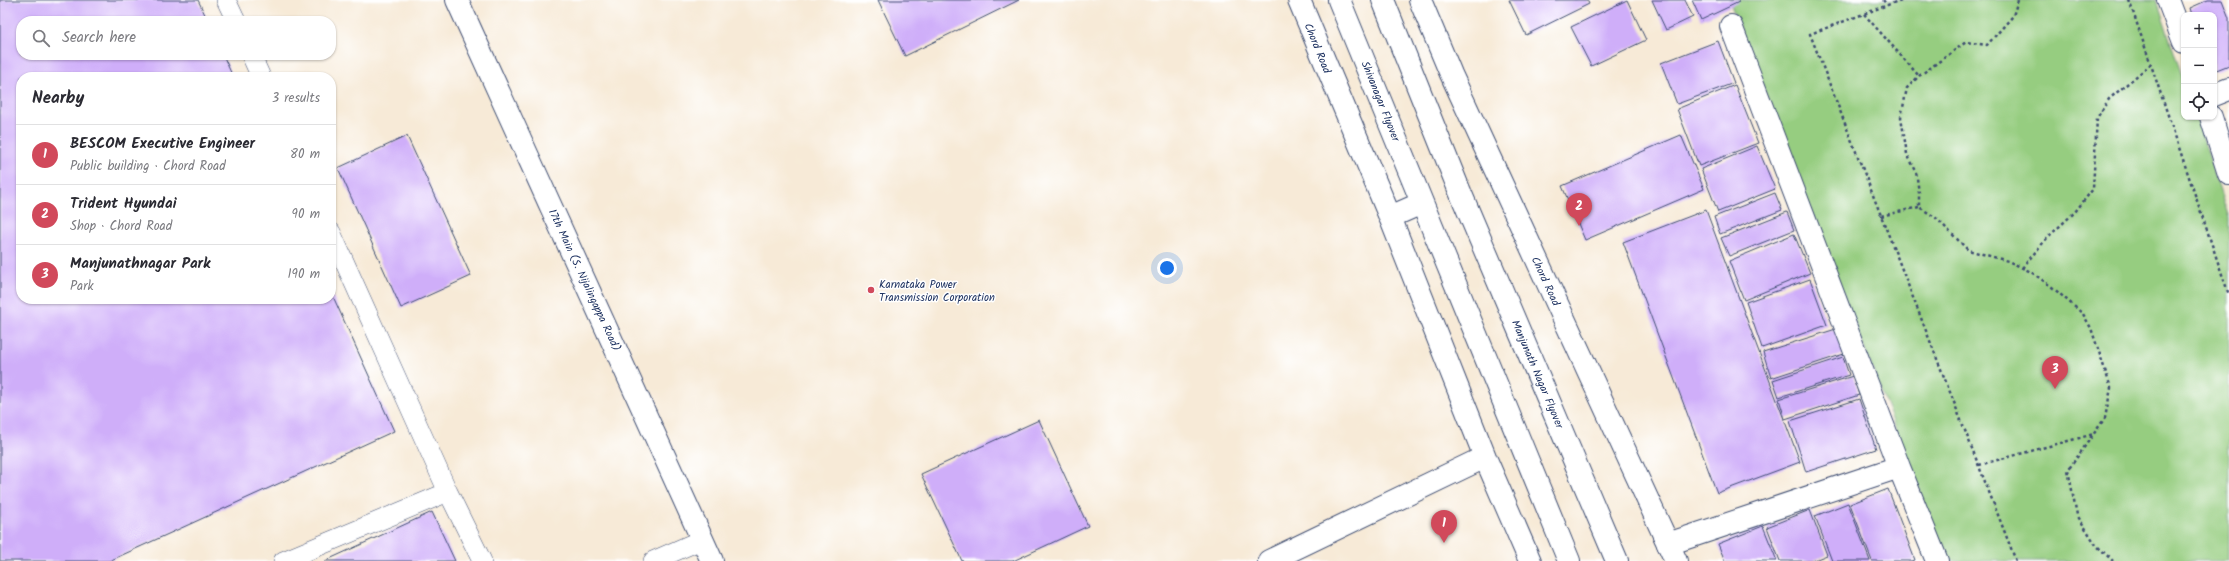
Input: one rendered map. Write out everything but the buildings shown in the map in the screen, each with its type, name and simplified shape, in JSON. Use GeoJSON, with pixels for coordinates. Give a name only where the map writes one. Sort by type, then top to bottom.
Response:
{"type":"FeatureCollection","features":[{"type":"Feature","properties":{"kind":"street","name":"17th Main (S. Nijalingappa Road)"},"geometry":{"type":"LineString","coordinates":[[457,0],[712,561]]}},
{"type":"Feature","properties":{"kind":"street","name":"Chord Road"},"geometry":{"type":"LineString","coordinates":[[1299,0],[1390,217],[1485,457],[1530,561]]}},
{"type":"Feature","properties":{"kind":"street","name":"Shivanagar Flyover"},"geometry":{"type":"LineString","coordinates":[[1339,0],[1422,203]]}},
{"type":"Feature","properties":{"kind":"street","name":"Manjunath Nagar Flyover"},"geometry":{"type":"LineString","coordinates":[[1383,0],[1458,187],[1617,561]]}},
{"type":"Feature","properties":{"kind":"street","name":"Chord Road"},"geometry":{"type":"LineString","coordinates":[[1420,0],[1451,74],[1672,553]]}},
{"type":"Feature","properties":{"kind":"street"},"geometry":{"type":"LineString","coordinates":[[2168,0],[2181,34]]}},
{"type":"Feature","properties":{"kind":"street"},"geometry":{"type":"LineString","coordinates":[[1731,26],[1899,467],[1937,561]]}},
{"type":"Feature","properties":{"kind":"street"},"geometry":{"type":"LineString","coordinates":[[2217,95],[2229,89]]}},
{"type":"Feature","properties":{"kind":"street"},"geometry":{"type":"LineString","coordinates":[[2212,120],[2229,174]]}},
{"type":"Feature","properties":{"kind":"street"},"geometry":{"type":"LineString","coordinates":[[1390,217],[1422,203],[1569,561]]}},
{"type":"Feature","properties":{"kind":"street"},"geometry":{"type":"LineString","coordinates":[[1269,561],[1485,457]]}},
{"type":"Feature","properties":{"kind":"street"},"geometry":{"type":"LineString","coordinates":[[1672,553],[1899,467]]}},
{"type":"Feature","properties":{"kind":"lane"},"geometry":{"type":"LineString","coordinates":[[226,0],[234,16]]}},
{"type":"Feature","properties":{"kind":"lane"},"geometry":{"type":"LineString","coordinates":[[253,60],[259,72]]}},
{"type":"Feature","properties":{"kind":"lane"},"geometry":{"type":"LineString","coordinates":[[336,243],[448,492],[482,561]]}},
{"type":"Feature","properties":{"kind":"lane"},"geometry":{"type":"LineString","coordinates":[[284,561],[448,492]]}},
{"type":"Feature","properties":{"kind":"lane"},"geometry":{"type":"LineString","coordinates":[[653,561],[703,539]]}},
{"type":"Feature","properties":{"kind":"path"},"geometry":{"type":"LineString","coordinates":[[1883,0],[1887,5]]}},
{"type":"Feature","properties":{"kind":"path"},"geometry":{"type":"LineString","coordinates":[[1901,0],[1810,34],[2016,561]]}},
{"type":"Feature","properties":{"kind":"path"},"geometry":{"type":"LineString","coordinates":[[1919,207],[1920,193],[1916,171],[1907,154],[1901,117],[1907,88],[1919,76],[1966,42],[1987,45],[2013,16],[2018,0]]}},
{"type":"Feature","properties":{"kind":"path"},"geometry":{"type":"LineString","coordinates":[[2129,0],[2229,295]]}},
{"type":"Feature","properties":{"kind":"path"},"geometry":{"type":"LineString","coordinates":[[1864,14],[1919,76]]}},
{"type":"Feature","properties":{"kind":"path"},"geometry":{"type":"LineString","coordinates":[[2022,268],[2048,237],[2075,212],[2093,189],[2097,118],[2108,99],[2151,64]]}},
{"type":"Feature","properties":{"kind":"path"},"geometry":{"type":"LineString","coordinates":[[1881,216],[1919,207],[1935,217],[1968,250],[2008,261],[2022,268],[2052,287],[2083,314],[2091,328],[2111,388],[2106,418],[2068,470],[2077,515],[2096,545],[2113,561]]}},
{"type":"Feature","properties":{"kind":"path"},"geometry":{"type":"LineString","coordinates":[[1979,465],[2095,434]]}},
{"type":"Feature","properties":{"kind":"green space"},"geometry":{"type":"Polygon","coordinates":[[[1729,0],[2157,0],[2181,73],[2181,120],[2197,120],[2229,218],[2229,561],[1947,561],[1729,0]]]}},
{"type":"Feature","properties":{"kind":"place","name":"Trident Hyundai"},"geometry":{"type":"Point","coordinates":[1579,226]}},
{"type":"Feature","properties":{"kind":"place","name":"Karnataka Power Transmission Corporation"},"geometry":{"type":"Point","coordinates":[871,290]}},
{"type":"Feature","properties":{"kind":"place","name":"Manjunathnagar Park"},"geometry":{"type":"Point","coordinates":[2055,389]}},
{"type":"Feature","properties":{"kind":"place","name":"BESCOM Executive Engineer"},"geometry":{"type":"Point","coordinates":[1444,543]}}]}
